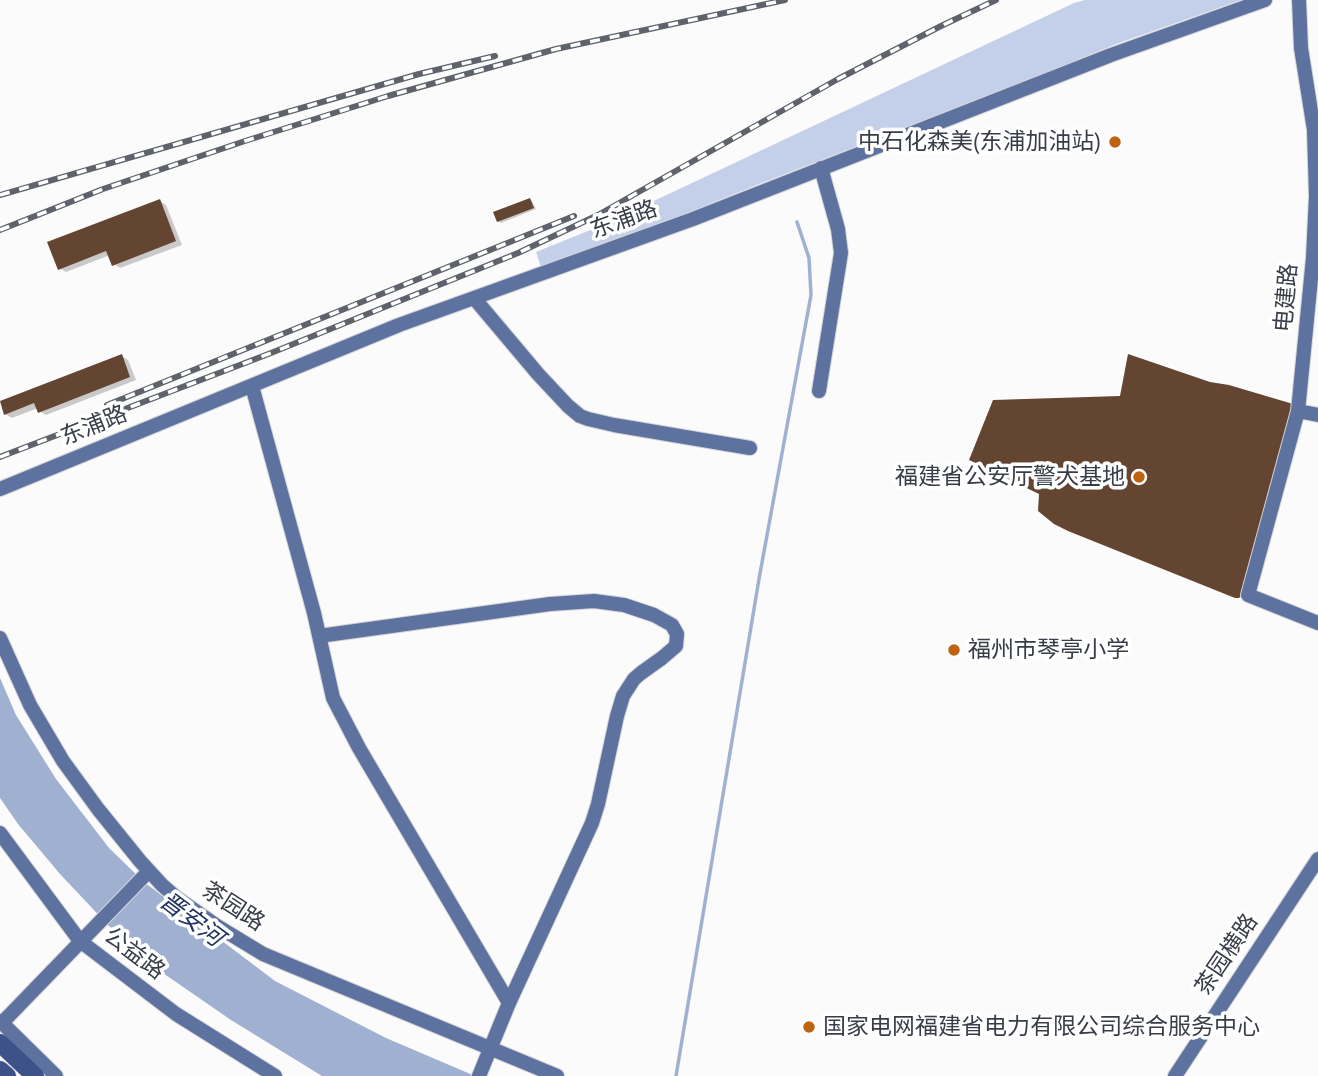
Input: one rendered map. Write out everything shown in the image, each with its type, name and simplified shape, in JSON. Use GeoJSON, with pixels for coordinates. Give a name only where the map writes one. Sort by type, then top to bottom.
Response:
{"type":"FeatureCollection","features":[{"type":"Feature","properties":{"kind":"main road"},"geometry":{"type":"LineString","coordinates":[[4,1047],[34,1076]]}},
{"type":"Feature","properties":{"kind":"main road"},"geometry":{"type":"LineString","coordinates":[[0,1070],[7,1076]]}},
{"type":"Feature","properties":{"kind":"street","name":"东浦路"},"geometry":{"type":"LineString","coordinates":[[0,489],[399,325],[661,231],[1111,55],[1265,0]]}},
{"type":"Feature","properties":{"kind":"street","name":"电建路"},"geometry":{"type":"LineString","coordinates":[[1299,0],[1301,48],[1314,130],[1316,196],[1312,271],[1298,411],[1248,594],[1318,623]]}},
{"type":"Feature","properties":{"kind":"street"},"geometry":{"type":"LineString","coordinates":[[819,391],[841,253],[838,229],[821,168]]}},
{"type":"Feature","properties":{"kind":"street"},"geometry":{"type":"LineString","coordinates":[[474,298],[538,374],[580,416],[614,425],[750,448]]}},
{"type":"Feature","properties":{"kind":"street"},"geometry":{"type":"LineString","coordinates":[[252,386],[319,636],[330,688],[342,716],[509,1003]]}},
{"type":"Feature","properties":{"kind":"street"},"geometry":{"type":"LineString","coordinates":[[1298,411],[1318,415]]}},
{"type":"Feature","properties":{"kind":"street"},"geometry":{"type":"LineString","coordinates":[[319,636],[550,604],[594,601],[608,602],[661,617],[676,629],[676,646],[634,679],[623,696],[592,823],[509,1003],[480,1073]]}},
{"type":"Feature","properties":{"kind":"street","name":"茶园路"},"geometry":{"type":"LineString","coordinates":[[0,638],[30,705],[53,747],[98,809],[149,871],[197,913],[263,954],[557,1076]]}},
{"type":"Feature","properties":{"kind":"street","name":"公益路"},"geometry":{"type":"LineString","coordinates":[[0,832],[85,936],[184,1020],[275,1076]]}},
{"type":"Feature","properties":{"kind":"street","name":"茶园横路"},"geometry":{"type":"LineString","coordinates":[[1175,1076],[1318,859]]}},
{"type":"Feature","properties":{"kind":"street"},"geometry":{"type":"LineString","coordinates":[[56,1076],[1,1022],[149,871]]}},
{"type":"Feature","properties":{"kind":"shaded area"},"geometry":{"type":"Polygon","coordinates":[[[1085,0],[1241,0],[1116,44],[542,270],[536,252],[605,224],[1085,0]]]}},
{"type":"Feature","properties":{"kind":"water","name":"晋安河"},"geometry":{"type":"Polygon","coordinates":[[[0,678],[16,715],[56,779],[109,848],[144,882],[275,981],[386,1038],[475,1076],[322,1076],[231,1020],[160,971],[109,926],[60,874],[0,798],[0,678]]]}},
{"type":"Feature","properties":{"kind":"building"},"geometry":{"type":"Polygon","coordinates":[[[530,198],[534,208],[497,222],[493,212],[530,198]]]}},
{"type":"Feature","properties":{"kind":"building"},"geometry":{"type":"Polygon","coordinates":[[[160,199],[176,241],[112,266],[106,251],[58,270],[47,242],[160,199]]]}},
{"type":"Feature","properties":{"kind":"building"},"geometry":{"type":"Polygon","coordinates":[[[122,354],[130,377],[38,413],[34,403],[4,415],[0,401],[122,354]]]}},
{"type":"Feature","properties":{"kind":"building","name":"福建省公安厅警犬基地"},"geometry":{"type":"Polygon","coordinates":[[[1128,354],[1210,382],[1293,404],[1239,598],[1054,524],[1038,511],[1039,494],[969,460],[993,400],[1120,396],[1128,354]]]}},
{"type":"Feature","properties":{"kind":"waterway"},"geometry":{"type":"LineString","coordinates":[[676,1076],[759,579],[811,295],[809,258],[797,222]]}},
{"type":"Feature","properties":{"kind":"railway"},"geometry":{"type":"LineString","coordinates":[[0,230],[103,189],[388,96],[556,49],[785,0]]}},
{"type":"Feature","properties":{"kind":"railway"},"geometry":{"type":"LineString","coordinates":[[0,457],[271,353],[518,253],[598,215],[838,79],[996,0]]}},
{"type":"Feature","properties":{"kind":"railway"},"geometry":{"type":"LineString","coordinates":[[0,195],[419,74],[495,56]]}},
{"type":"Feature","properties":{"kind":"railway"},"geometry":{"type":"LineString","coordinates":[[107,405],[574,216]]}},
{"type":"Feature","properties":{"kind":"place","name":"中石化森美(东浦加油站)"},"geometry":{"type":"Point","coordinates":[1115,142]}},
{"type":"Feature","properties":{"kind":"place","name":"福建省公安厅警犬基地"},"geometry":{"type":"Point","coordinates":[1139,477]}},
{"type":"Feature","properties":{"kind":"place","name":"福州市琴亭小学"},"geometry":{"type":"Point","coordinates":[954,650]}},
{"type":"Feature","properties":{"kind":"place","name":"国家电网福建省电力有限公司综合服务中心"},"geometry":{"type":"Point","coordinates":[809,1027]}}]}
